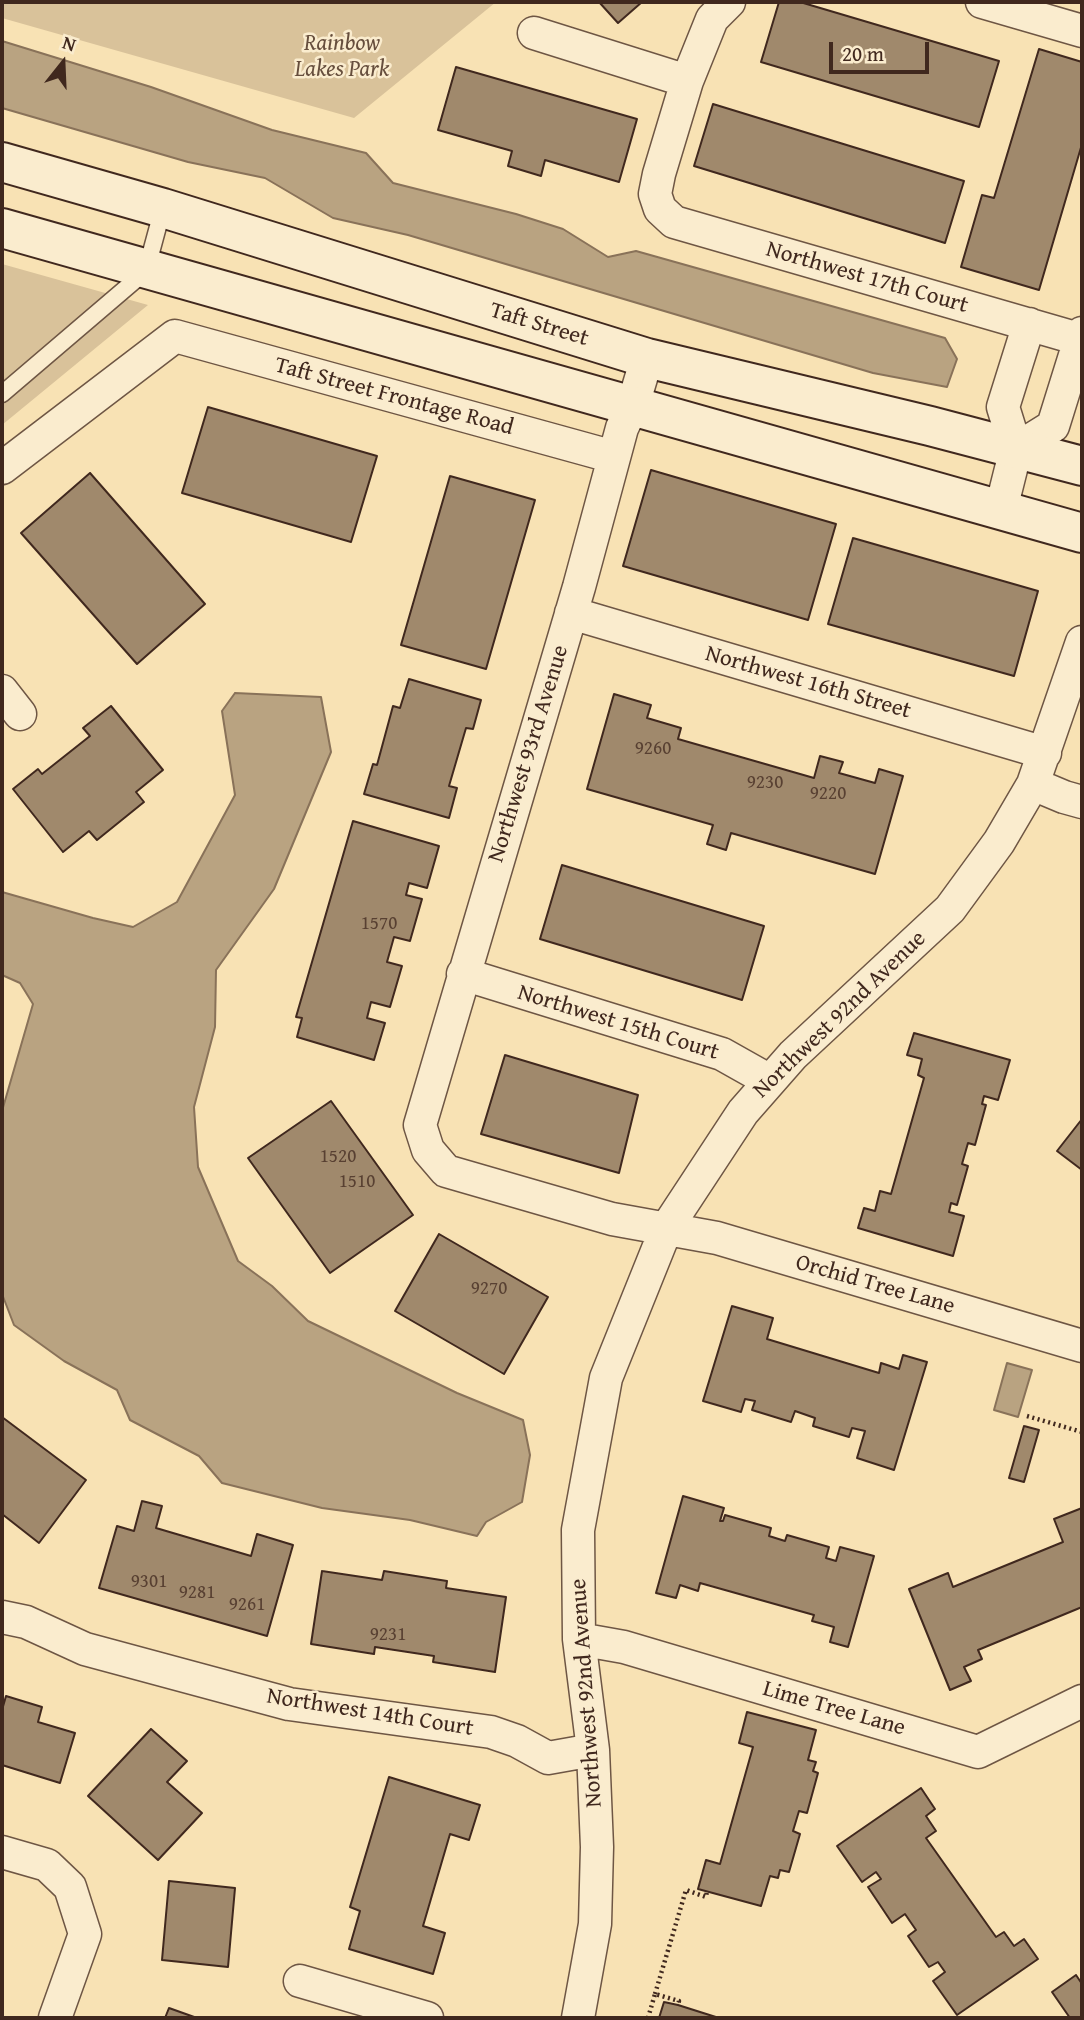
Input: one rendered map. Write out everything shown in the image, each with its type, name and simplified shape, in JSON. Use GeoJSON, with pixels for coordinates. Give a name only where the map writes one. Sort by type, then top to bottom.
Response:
{"type":"FeatureCollection","features":[{"type":"Feature","properties":{"kind":"street"},"geometry":{"type":"LineString","coordinates":[[534,33],[687,81],[712,19],[729,2]]}},
{"type":"Feature","properties":{"kind":"street"},"geometry":{"type":"LineString","coordinates":[[982,2],[1082,31]]}},
{"type":"Feature","properties":{"kind":"street","name":"Northwest 17th Court"},"geometry":{"type":"LineString","coordinates":[[687,81],[655,194],[660,209],[674,222],[1029,324],[1080,336]]}},
{"type":"Feature","properties":{"kind":"street","name":"Taft Street"},"geometry":{"type":"LineString","coordinates":[[2,162],[163,208],[647,358],[1082,466]]}},
{"type":"Feature","properties":{"kind":"street"},"geometry":{"type":"LineString","coordinates":[[2,229],[1082,533]]}},
{"type":"Feature","properties":{"kind":"street"},"geometry":{"type":"LineString","coordinates":[[1001,509],[1017,449],[1003,407],[1029,324]]}},
{"type":"Feature","properties":{"kind":"street","name":"Taft Street Frontage Road"},"geometry":{"type":"LineString","coordinates":[[2,468],[175,336],[614,457]]}},
{"type":"Feature","properties":{"kind":"street"},"geometry":{"type":"LineString","coordinates":[[1017,449],[1053,426],[1080,336]]}},
{"type":"Feature","properties":{"kind":"street","name":"Northwest 93rd Avenue"},"geometry":{"type":"LineString","coordinates":[[428,1150],[420,1125],[571,613],[622,428],[633,405],[647,358]]}},
{"type":"Feature","properties":{"kind":"street","name":"Northwest 16th Street"},"geometry":{"type":"LineString","coordinates":[[571,613],[1045,753]]}},
{"type":"Feature","properties":{"kind":"street","name":"Northwest 92nd Avenue"},"geometry":{"type":"LineString","coordinates":[[579,2018],[595,1924],[597,1847],[593,1750],[579,1639],[578,1530],[606,1378],[666,1229],[743,1112],[793,1055],[950,909],[999,842],[1034,784],[1082,642]]}},
{"type":"Feature","properties":{"kind":"street"},"geometry":{"type":"LineString","coordinates":[[1034,784],[1082,802]]}},
{"type":"Feature","properties":{"kind":"street","name":"Northwest 15th Court"},"geometry":{"type":"LineString","coordinates":[[463,974],[722,1054],[770,1080]]}},
{"type":"Feature","properties":{"kind":"street","name":"Orchid Tree Lane"},"geometry":{"type":"LineString","coordinates":[[428,1150],[446,1171],[612,1220],[718,1238],[1082,1346]]}},
{"type":"Feature","properties":{"kind":"street","name":"Northwest 14th Court"},"geometry":{"type":"LineString","coordinates":[[2,1601],[14,1620],[85,1648],[289,1704],[491,1732],[516,1741],[548,1758],[593,1750]]}},
{"type":"Feature","properties":{"kind":"street","name":"Lime Tree Lane"},"geometry":{"type":"LineString","coordinates":[[579,1639],[624,1647],[978,1752],[1082,1701]]}},
{"type":"Feature","properties":{"kind":"street"},"geometry":{"type":"LineString","coordinates":[[2,1852],[47,1865],[70,1887],[85,1934],[55,2018]]}},
{"type":"Feature","properties":{"kind":"street"},"geometry":{"type":"LineString","coordinates":[[300,1981],[427,2018]]}},
{"type":"Feature","properties":{"kind":"lane"},"geometry":{"type":"LineString","coordinates":[[2,394],[146,271],[163,208]]}},
{"type":"Feature","properties":{"kind":"path"},"geometry":{"type":"LineString","coordinates":[[1027,1416],[1082,1432]]}},
{"type":"Feature","properties":{"kind":"path"},"geometry":{"type":"LineString","coordinates":[[648,2018],[685,1891],[706,1897],[708,1891]]}},
{"type":"Feature","properties":{"kind":"path"},"geometry":{"type":"LineString","coordinates":[[655,1994],[679,2001],[678,2006]]}},
{"type":"Feature","properties":{"kind":"green space","name":"Rainbow Lakes Park"},"geometry":{"type":"Polygon","coordinates":[[[2,2],[496,2],[354,118],[2,18],[2,2]]]}},
{"type":"Feature","properties":{"kind":"green space"},"geometry":{"type":"Polygon","coordinates":[[[2,264],[148,305],[2,425],[2,264]]]}},
{"type":"Feature","properties":{"kind":"shaded area"},"geometry":{"type":"Polygon","coordinates":[[[2,41],[151,87],[272,130],[366,153],[393,183],[516,214],[563,229],[608,257],[636,251],[945,338],[957,359],[947,387],[873,373],[408,235],[333,218],[265,178],[188,162],[2,108],[2,41]]]}},
{"type":"Feature","properties":{"kind":"shaded area"},"geometry":{"type":"Polygon","coordinates":[[[235,693],[321,697],[331,752],[274,889],[216,970],[215,1027],[194,1107],[198,1167],[238,1261],[272,1286],[308,1321],[457,1393],[523,1420],[530,1455],[522,1502],[486,1522],[477,1536],[410,1520],[322,1508],[222,1483],[199,1456],[130,1420],[117,1390],[64,1361],[14,1325],[2,1294],[2,1111],[33,1004],[20,983],[2,975],[2,892],[133,927],[177,902],[235,795],[222,711],[235,693]]]}},
{"type":"Feature","properties":{"kind":"shaded area"},"geometry":{"type":"Polygon","coordinates":[[[1007,1363],[1032,1370],[1018,1417],[994,1410],[1007,1363]]]}},
{"type":"Feature","properties":{"kind":"building"},"geometry":{"type":"Polygon","coordinates":[[[599,2],[642,2],[618,23],[599,2]]]}},
{"type":"Feature","properties":{"kind":"building"},"geometry":{"type":"Polygon","coordinates":[[[779,2],[800,2],[999,61],[979,127],[761,62],[779,2]]]}},
{"type":"Feature","properties":{"kind":"building"},"geometry":{"type":"Polygon","coordinates":[[[1039,49],[1082,62],[1082,144],[1039,290],[961,267],[982,195],[994,198],[1039,49]]]}},
{"type":"Feature","properties":{"kind":"building"},"geometry":{"type":"Polygon","coordinates":[[[456,67],[637,119],[619,182],[545,160],[541,176],[508,166],[512,151],[438,130],[456,67]]]}},
{"type":"Feature","properties":{"kind":"building"},"geometry":{"type":"Polygon","coordinates":[[[713,104],[964,181],[945,243],[694,166],[713,104]]]}},
{"type":"Feature","properties":{"kind":"building"},"geometry":{"type":"Polygon","coordinates":[[[208,407],[377,456],[351,542],[182,493],[208,407]]]}},
{"type":"Feature","properties":{"kind":"building"},"geometry":{"type":"Polygon","coordinates":[[[651,470],[836,524],[808,620],[623,566],[651,470]]]}},
{"type":"Feature","properties":{"kind":"building"},"geometry":{"type":"Polygon","coordinates":[[[90,473],[205,604],[137,664],[21,533],[90,473]]]}},
{"type":"Feature","properties":{"kind":"building"},"geometry":{"type":"Polygon","coordinates":[[[450,476],[535,500],[486,669],[401,645],[450,476]]]}},
{"type":"Feature","properties":{"kind":"building"},"geometry":{"type":"Polygon","coordinates":[[[853,538],[1038,591],[1014,676],[828,624],[853,538]]]}},
{"type":"Feature","properties":{"kind":"building"},"geometry":{"type":"Polygon","coordinates":[[[409,679],[481,700],[473,729],[466,728],[449,786],[457,788],[449,818],[364,794],[373,764],[377,765],[393,706],[400,708],[409,679]]]}},
{"type":"Feature","properties":{"kind":"building"},"geometry":{"type":"Polygon","coordinates":[[[614,694],[651,705],[647,718],[681,728],[678,739],[814,778],[820,756],[843,762],[839,773],[875,783],[879,769],[903,776],[875,874],[731,833],[726,850],[707,844],[713,825],[587,789],[614,694]]]}},
{"type":"Feature","properties":{"kind":"building"},"geometry":{"type":"Polygon","coordinates":[[[111,706],[163,770],[136,792],[144,802],[97,840],[89,831],[63,852],[13,789],[38,769],[42,774],[90,736],[83,728],[111,706]]]}},
{"type":"Feature","properties":{"kind":"building"},"geometry":{"type":"Polygon","coordinates":[[[353,821],[439,846],[427,888],[409,883],[406,895],[422,899],[410,941],[394,937],[387,962],[402,966],[390,1007],[371,1002],[367,1018],[385,1023],[374,1060],[297,1037],[302,1018],[296,1017],[353,821]]]}},
{"type":"Feature","properties":{"kind":"building"},"geometry":{"type":"Polygon","coordinates":[[[562,865],[764,926],[742,1000],[540,939],[562,865]]]}},
{"type":"Feature","properties":{"kind":"building"},"geometry":{"type":"Polygon","coordinates":[[[914,1033],[1010,1060],[998,1100],[984,1096],[982,1104],[986,1105],[975,1145],[968,1143],[962,1164],[968,1166],[957,1205],[951,1203],[949,1212],[964,1216],[953,1256],[858,1228],[864,1208],[875,1211],[880,1191],[891,1194],[924,1078],[918,1075],[922,1059],[907,1055],[914,1033]]]}},
{"type":"Feature","properties":{"kind":"building"},"geometry":{"type":"Polygon","coordinates":[[[505,1055],[638,1095],[619,1173],[481,1134],[505,1055]]]}},
{"type":"Feature","properties":{"kind":"building"},"geometry":{"type":"Polygon","coordinates":[[[331,1101],[413,1215],[330,1273],[248,1158],[331,1101]]]}},
{"type":"Feature","properties":{"kind":"building"},"geometry":{"type":"Polygon","coordinates":[[[1082,1119],[1082,1170],[1057,1151],[1082,1119]]]}},
{"type":"Feature","properties":{"kind":"building"},"geometry":{"type":"Polygon","coordinates":[[[439,1234],[548,1297],[504,1374],[395,1311],[439,1234]]]}},
{"type":"Feature","properties":{"kind":"building"},"geometry":{"type":"Polygon","coordinates":[[[732,1306],[773,1318],[767,1339],[879,1373],[881,1363],[899,1369],[903,1355],[927,1362],[894,1470],[857,1458],[865,1431],[852,1428],[849,1437],[813,1426],[815,1418],[795,1411],[791,1422],[752,1410],[755,1401],[745,1399],[741,1412],[703,1401],[732,1306]]]}},
{"type":"Feature","properties":{"kind":"building"},"geometry":{"type":"Polygon","coordinates":[[[2,1417],[86,1480],[39,1543],[2,1514],[2,1417]]]}},
{"type":"Feature","properties":{"kind":"building"},"geometry":{"type":"Polygon","coordinates":[[[1024,1426],[1039,1430],[1024,1482],[1009,1478],[1024,1426]]]}},
{"type":"Feature","properties":{"kind":"building"},"geometry":{"type":"Polygon","coordinates":[[[683,1496],[724,1508],[720,1521],[723,1521],[725,1515],[771,1528],[769,1536],[785,1541],[787,1535],[829,1547],[826,1558],[836,1561],[840,1547],[874,1556],[848,1647],[830,1642],[834,1627],[812,1621],[814,1615],[700,1583],[698,1591],[680,1585],[676,1598],[656,1593],[683,1496]]]}},
{"type":"Feature","properties":{"kind":"building"},"geometry":{"type":"Polygon","coordinates":[[[142,1501],[162,1506],[156,1528],[251,1556],[257,1534],[293,1545],[267,1636],[99,1588],[117,1526],[134,1531],[142,1501]]]}},
{"type":"Feature","properties":{"kind":"building"},"geometry":{"type":"Polygon","coordinates":[[[1082,1508],[1082,1607],[978,1650],[982,1659],[964,1667],[971,1681],[950,1690],[909,1589],[948,1573],[953,1587],[1063,1542],[1054,1519],[1082,1508]]]}},
{"type":"Feature","properties":{"kind":"building"},"geometry":{"type":"Polygon","coordinates":[[[322,1571],[382,1580],[384,1571],[447,1581],[446,1588],[506,1597],[495,1672],[433,1662],[434,1656],[375,1647],[374,1654],[311,1644],[322,1571]]]}},
{"type":"Feature","properties":{"kind":"building"},"geometry":{"type":"Polygon","coordinates":[[[6,1696],[42,1707],[38,1722],[75,1733],[60,1783],[2,1765],[2,1710],[6,1696]]]}},
{"type":"Feature","properties":{"kind":"building"},"geometry":{"type":"Polygon","coordinates":[[[747,1712],[816,1730],[808,1760],[816,1762],[813,1771],[818,1773],[807,1813],[799,1811],[793,1831],[800,1834],[789,1872],[780,1870],[778,1878],[770,1876],[761,1906],[698,1889],[706,1860],[720,1864],[753,1747],[739,1743],[747,1712]]]}},
{"type":"Feature","properties":{"kind":"building"},"geometry":{"type":"Polygon","coordinates":[[[151,1729],[187,1761],[167,1782],[202,1813],[158,1860],[88,1796],[151,1729]]]}},
{"type":"Feature","properties":{"kind":"building"},"geometry":{"type":"Polygon","coordinates":[[[389,1777],[480,1805],[469,1840],[450,1834],[423,1926],[445,1933],[433,1974],[349,1949],[360,1911],[350,1907],[389,1777]]]}},
{"type":"Feature","properties":{"kind":"building"},"geometry":{"type":"Polygon","coordinates":[[[921,1788],[935,1809],[926,1816],[936,1831],[926,1838],[996,1937],[1004,1932],[1014,1946],[1024,1939],[1038,1959],[957,2015],[933,1981],[945,1972],[938,1962],[929,1967],[908,1936],[916,1930],[905,1914],[892,1923],[868,1887],[881,1879],[876,1872],[862,1882],[837,1846],[921,1788]]]}},
{"type":"Feature","properties":{"kind":"building"},"geometry":{"type":"Polygon","coordinates":[[[169,1881],[235,1888],[228,1967],[162,1960],[169,1881]]]}},
{"type":"Feature","properties":{"kind":"building"},"geometry":{"type":"Polygon","coordinates":[[[1076,1975],[1082,1984],[1082,2018],[1070,2018],[1052,1992],[1076,1975]]]}},
{"type":"Feature","properties":{"kind":"building"},"geometry":{"type":"Polygon","coordinates":[[[664,2002],[678,2005],[719,2018],[659,2018],[664,2002]]]}},
{"type":"Feature","properties":{"kind":"building"},"geometry":{"type":"Polygon","coordinates":[[[169,2008],[197,2018],[165,2018],[169,2008]]]}}]}
